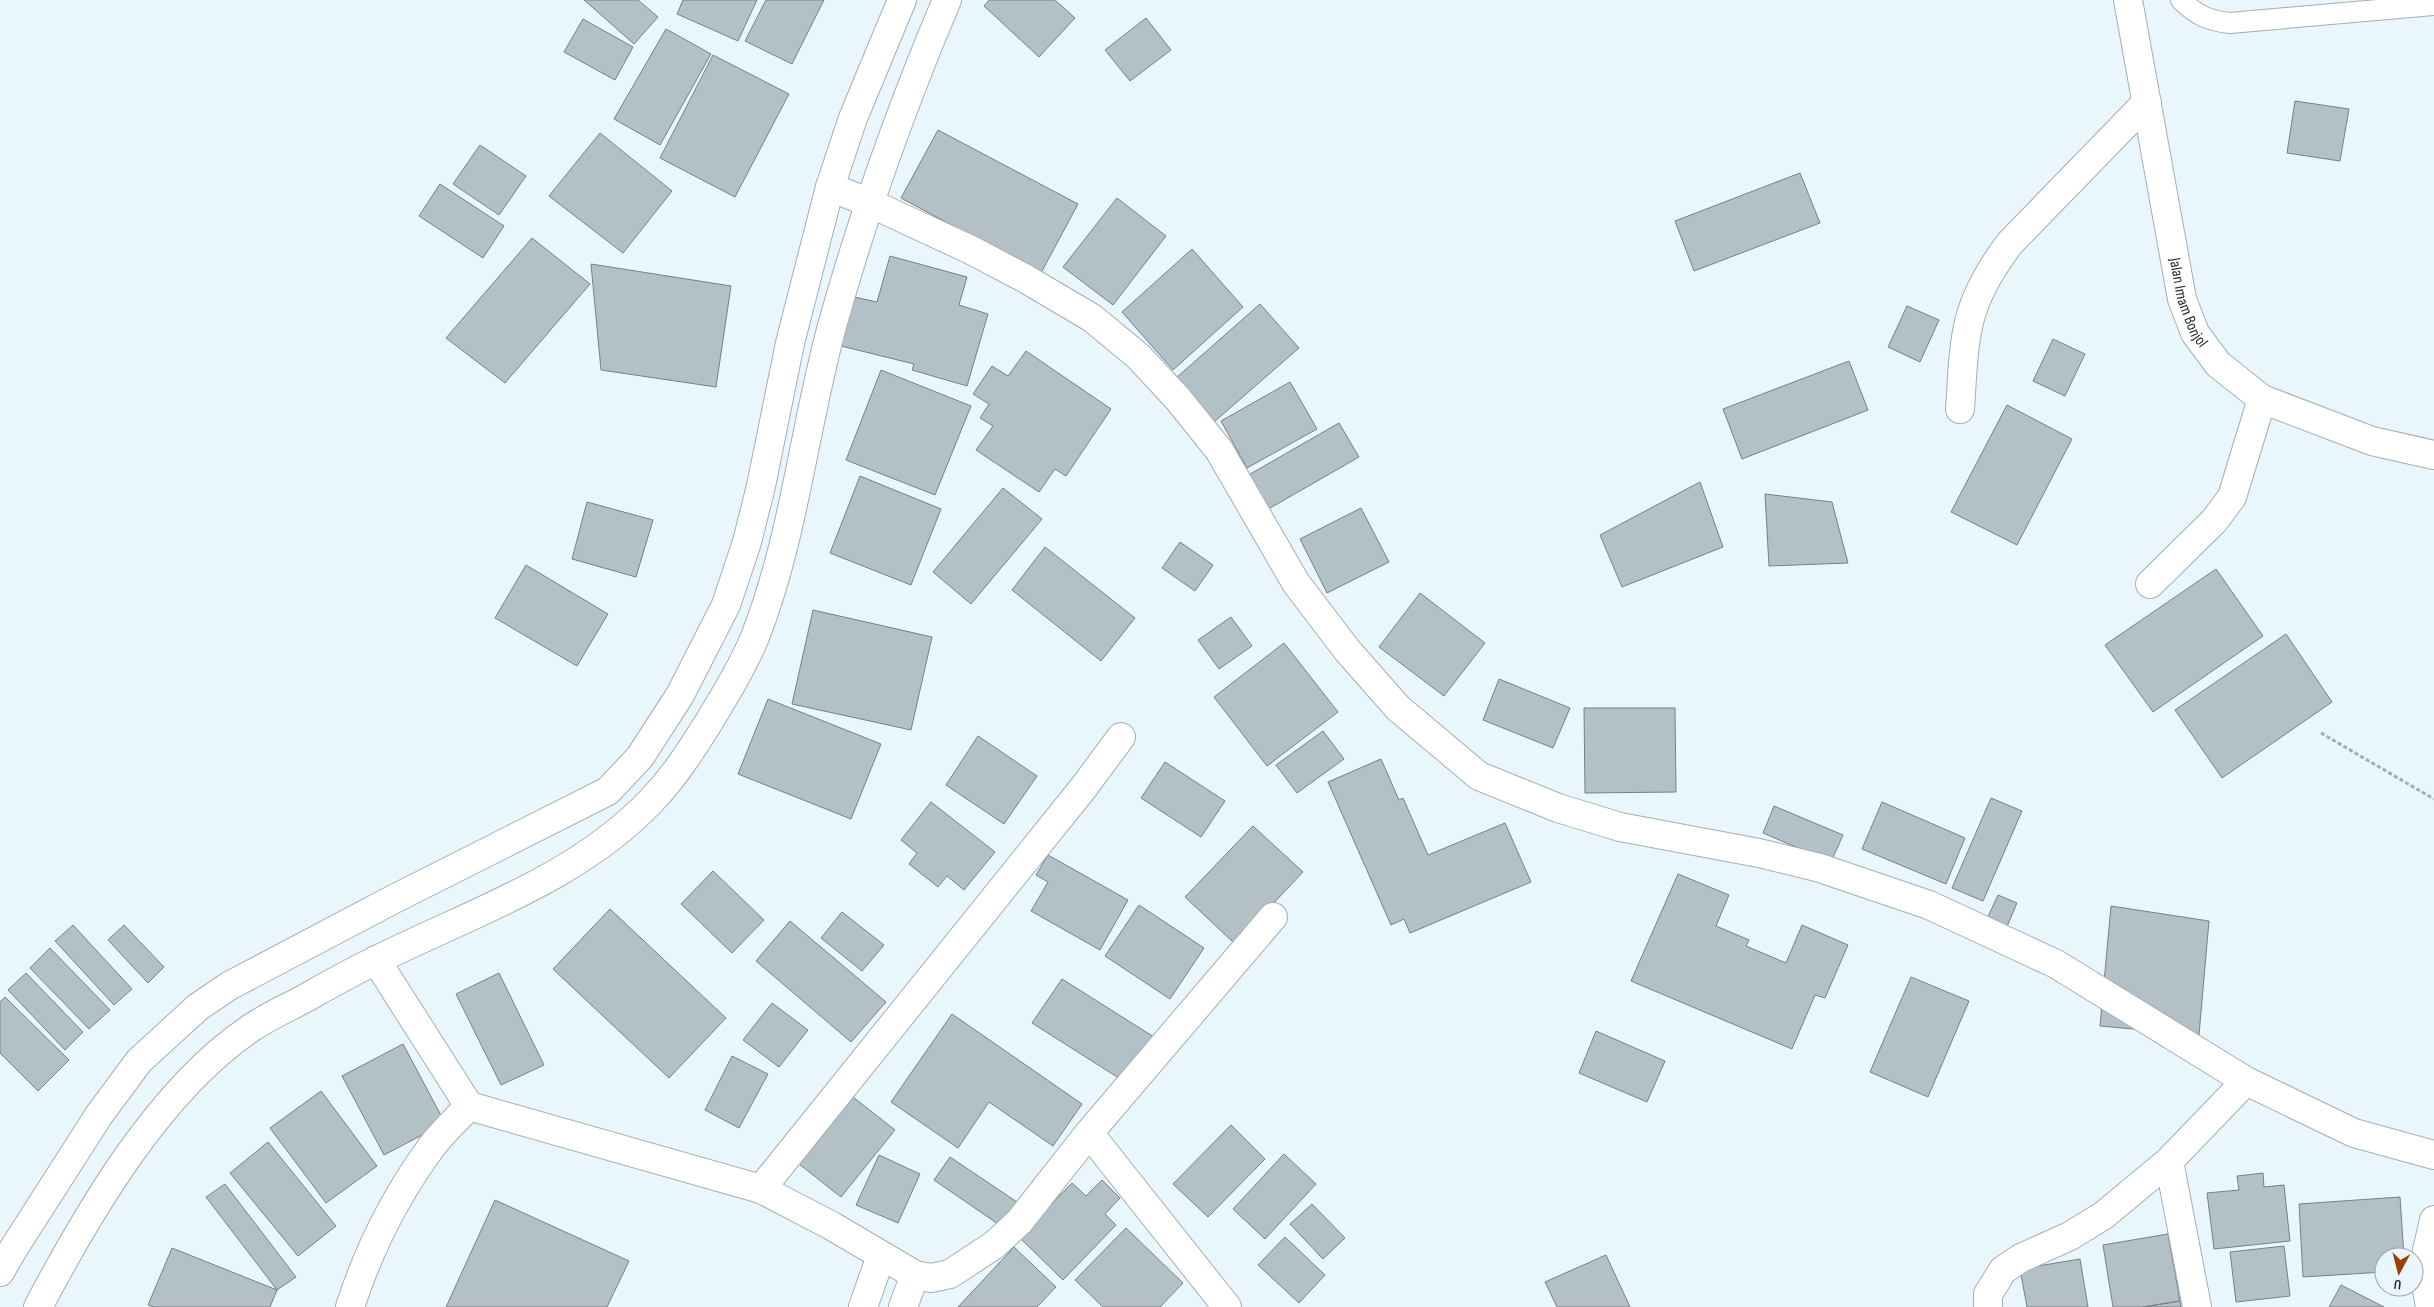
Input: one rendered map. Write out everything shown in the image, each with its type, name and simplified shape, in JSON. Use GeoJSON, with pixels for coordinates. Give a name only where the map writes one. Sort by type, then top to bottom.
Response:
{"type":"FeatureCollection","features":[{"type":"Feature","properties":{"kind":"street"},"geometry":{"type":"LineString","coordinates":[[0,1272],[99,1115],[139,1061],[198,1007],[229,986],[255,972],[608,791],[640,757],[680,695],[726,605],[747,542],[761,486],[790,342],[830,187],[853,118],[902,0]]}},
{"type":"Feature","properties":{"kind":"street"},"geometry":{"type":"LineString","coordinates":[[38,1307],[79,1230],[129,1157],[177,1093],[223,1050],[252,1027],[376,960],[518,896],[615,834],[651,801],[684,762],[738,673],[754,638],[783,546],[832,326],[904,102],[947,0]]}},
{"type":"Feature","properties":{"kind":"street","name":"Jalan Imam Bonjol"},"geometry":{"type":"LineString","coordinates":[[2128,0],[2182,300],[2195,333],[2218,364],[2262,400],[2372,441],[2434,455]]}},
{"type":"Feature","properties":{"kind":"street"},"geometry":{"type":"LineString","coordinates":[[1960,409],[1967,331],[1978,297],[1993,266],[2010,242],[2147,102]]}},
{"type":"Feature","properties":{"kind":"street"},"geometry":{"type":"LineString","coordinates":[[830,187],[870,203],[971,250],[1026,279],[1092,318],[1138,356],[1178,399],[1219,450],[1296,583],[1347,650],[1398,708],[1479,776],[1558,808],[1620,828],[1759,853],[1820,868],[1930,905],[2056,964],[2246,1081],[2354,1133],[2434,1155]]}},
{"type":"Feature","properties":{"kind":"street"},"geometry":{"type":"LineString","coordinates":[[2150,584],[2214,521],[2232,497],[2262,400]]}},
{"type":"Feature","properties":{"kind":"street"},"geometry":{"type":"LineString","coordinates":[[761,1189],[1084,787],[1122,737]]}},
{"type":"Feature","properties":{"kind":"street"},"geometry":{"type":"LineString","coordinates":[[376,960],[469,1106],[761,1189],[832,1226],[915,1275],[930,1278],[950,1274],[994,1245],[1019,1222],[1089,1133],[1273,917]]}},
{"type":"Feature","properties":{"kind":"street"},"geometry":{"type":"LineString","coordinates":[[1988,1307],[1988,1294],[2004,1270],[2022,1258],[2070,1236],[2104,1215],[2169,1161],[2246,1081]]}},
{"type":"Feature","properties":{"kind":"street"},"geometry":{"type":"LineString","coordinates":[[350,1307],[360,1276],[405,1189],[433,1146],[469,1106]]}},
{"type":"Feature","properties":{"kind":"street"},"geometry":{"type":"LineString","coordinates":[[1089,1133],[1227,1307]]}},
{"type":"Feature","properties":{"kind":"street"},"geometry":{"type":"LineString","coordinates":[[2169,1161],[2197,1307]]}},
{"type":"Feature","properties":{"kind":"street"},"geometry":{"type":"LineString","coordinates":[[2430,1307],[2423,1268],[2434,1220]]}},
{"type":"Feature","properties":{"kind":"street"},"geometry":{"type":"LineString","coordinates":[[863,1307],[881,1256]]}},
{"type":"Feature","properties":{"kind":"street"},"geometry":{"type":"LineString","coordinates":[[903,1307],[915,1275]]}},
{"type":"Feature","properties":{"kind":"lane"},"geometry":{"type":"LineString","coordinates":[[2181,0],[2192,12],[2211,22],[2230,23],[2434,5]]}},
{"type":"Feature","properties":{"kind":"path"},"geometry":{"type":"LineString","coordinates":[[2321,733],[2434,799]]}},
{"type":"Feature","properties":{"kind":"building"},"geometry":{"type":"Polygon","coordinates":[[[584,0],[638,0],[658,17],[634,44],[584,0]]]}},
{"type":"Feature","properties":{"kind":"building"},"geometry":{"type":"Polygon","coordinates":[[[683,0],[757,0],[738,41],[677,14],[683,0]]]}},
{"type":"Feature","properties":{"kind":"building"},"geometry":{"type":"Polygon","coordinates":[[[766,0],[824,0],[792,64],[745,41],[766,0]]]}},
{"type":"Feature","properties":{"kind":"building"},"geometry":{"type":"Polygon","coordinates":[[[989,0],[1055,0],[1075,18],[1039,57],[984,6],[989,0]]]}},
{"type":"Feature","properties":{"kind":"building"},"geometry":{"type":"Polygon","coordinates":[[[1146,18],[1171,50],[1130,81],[1105,50],[1146,18]]]}},
{"type":"Feature","properties":{"kind":"building"},"geometry":{"type":"Polygon","coordinates":[[[583,19],[633,47],[615,80],[564,52],[583,19]]]}},
{"type":"Feature","properties":{"kind":"building"},"geometry":{"type":"Polygon","coordinates":[[[666,29],[711,54],[660,145],[614,119],[666,29]]]}},
{"type":"Feature","properties":{"kind":"building"},"geometry":{"type":"Polygon","coordinates":[[[713,55],[789,94],[735,197],[660,158],[713,55]]]}},
{"type":"Feature","properties":{"kind":"building"},"geometry":{"type":"Polygon","coordinates":[[[2295,101],[2349,109],[2340,161],[2287,153],[2295,101]]]}},
{"type":"Feature","properties":{"kind":"building"},"geometry":{"type":"Polygon","coordinates":[[[938,130],[1078,204],[1041,273],[901,198],[938,130]]]}},
{"type":"Feature","properties":{"kind":"building"},"geometry":{"type":"Polygon","coordinates":[[[600,133],[672,191],[623,253],[549,196],[600,133]]]}},
{"type":"Feature","properties":{"kind":"building"},"geometry":{"type":"Polygon","coordinates":[[[480,145],[526,176],[499,215],[453,184],[480,145]]]}},
{"type":"Feature","properties":{"kind":"building"},"geometry":{"type":"Polygon","coordinates":[[[1800,173],[1820,223],[1694,271],[1675,221],[1800,173]]]}},
{"type":"Feature","properties":{"kind":"building"},"geometry":{"type":"Polygon","coordinates":[[[440,184],[504,226],[483,258],[419,216],[440,184]]]}},
{"type":"Feature","properties":{"kind":"building"},"geometry":{"type":"Polygon","coordinates":[[[1117,198],[1166,236],[1113,305],[1063,267],[1117,198]]]}},
{"type":"Feature","properties":{"kind":"building"},"geometry":{"type":"Polygon","coordinates":[[[532,238],[590,284],[505,383],[446,338],[532,238]]]}},
{"type":"Feature","properties":{"kind":"building"},"geometry":{"type":"Polygon","coordinates":[[[1192,249],[1243,307],[1173,370],[1122,312],[1192,249]]]}},
{"type":"Feature","properties":{"kind":"building"},"geometry":{"type":"Polygon","coordinates":[[[890,256],[967,277],[959,305],[988,314],[967,386],[912,370],[914,364],[841,346],[854,297],[877,302],[890,256]]]}},
{"type":"Feature","properties":{"kind":"building"},"geometry":{"type":"Polygon","coordinates":[[[591,264],[731,286],[716,387],[601,370],[591,264]]]}},
{"type":"Feature","properties":{"kind":"building"},"geometry":{"type":"Polygon","coordinates":[[[1260,304],[1299,348],[1214,422],[1176,378],[1260,304]]]}},
{"type":"Feature","properties":{"kind":"building"},"geometry":{"type":"Polygon","coordinates":[[[1907,306],[1939,320],[1920,362],[1888,347],[1907,306]]]}},
{"type":"Feature","properties":{"kind":"building"},"geometry":{"type":"Polygon","coordinates":[[[2053,339],[2085,354],[2065,396],[2033,381],[2053,339]]]}},
{"type":"Feature","properties":{"kind":"building"},"geometry":{"type":"Polygon","coordinates":[[[1026,351],[1111,409],[1066,476],[1055,469],[1039,492],[976,450],[993,426],[980,418],[989,404],[973,394],[992,366],[1008,376],[1026,351]]]}},
{"type":"Feature","properties":{"kind":"building"},"geometry":{"type":"Polygon","coordinates":[[[1849,361],[1868,410],[1742,459],[1723,409],[1849,361]]]}},
{"type":"Feature","properties":{"kind":"building"},"geometry":{"type":"Polygon","coordinates":[[[881,370],[971,406],[935,495],[846,460],[881,370]]]}},
{"type":"Feature","properties":{"kind":"building"},"geometry":{"type":"Polygon","coordinates":[[[1290,382],[1317,429],[1247,468],[1221,421],[1290,382]]]}},
{"type":"Feature","properties":{"kind":"building"},"geometry":{"type":"Polygon","coordinates":[[[2007,405],[2072,439],[2017,545],[1951,512],[2007,405]]]}},
{"type":"Feature","properties":{"kind":"building"},"geometry":{"type":"Polygon","coordinates":[[[1339,423],[1359,457],[1265,511],[1245,477],[1339,423]]]}},
{"type":"Feature","properties":{"kind":"building"},"geometry":{"type":"Polygon","coordinates":[[[860,476],[941,509],[911,585],[830,553],[860,476]]]}},
{"type":"Feature","properties":{"kind":"building"},"geometry":{"type":"Polygon","coordinates":[[[1700,482],[1723,547],[1622,587],[1600,535],[1700,482]]]}},
{"type":"Feature","properties":{"kind":"building"},"geometry":{"type":"Polygon","coordinates":[[[1003,488],[1042,519],[971,604],[933,572],[1003,488]]]}},
{"type":"Feature","properties":{"kind":"building"},"geometry":{"type":"Polygon","coordinates":[[[1765,494],[1832,502],[1848,563],[1769,566],[1765,494]]]}},
{"type":"Feature","properties":{"kind":"building"},"geometry":{"type":"Polygon","coordinates":[[[587,502],[653,520],[636,577],[572,559],[587,502]]]}},
{"type":"Feature","properties":{"kind":"building"},"geometry":{"type":"Polygon","coordinates":[[[1361,508],[1389,562],[1327,593],[1300,539],[1361,508]]]}},
{"type":"Feature","properties":{"kind":"building"},"geometry":{"type":"Polygon","coordinates":[[[1180,542],[1213,565],[1195,591],[1162,568],[1180,542]]]}},
{"type":"Feature","properties":{"kind":"building"},"geometry":{"type":"Polygon","coordinates":[[[1045,547],[1135,618],[1101,661],[1012,590],[1045,547]]]}},
{"type":"Feature","properties":{"kind":"building"},"geometry":{"type":"Polygon","coordinates":[[[526,565],[608,614],[577,666],[495,618],[526,565]]]}},
{"type":"Feature","properties":{"kind":"building"},"geometry":{"type":"Polygon","coordinates":[[[2216,569],[2263,636],[2153,712],[2105,645],[2216,569]]]}},
{"type":"Feature","properties":{"kind":"building"},"geometry":{"type":"Polygon","coordinates":[[[1420,593],[1485,643],[1444,696],[1379,647],[1420,593]]]}},
{"type":"Feature","properties":{"kind":"building"},"geometry":{"type":"Polygon","coordinates":[[[813,610],[932,637],[911,730],[792,704],[813,610]]]}},
{"type":"Feature","properties":{"kind":"building"},"geometry":{"type":"Polygon","coordinates":[[[1231,617],[1252,646],[1219,669],[1198,640],[1231,617]]]}},
{"type":"Feature","properties":{"kind":"building"},"geometry":{"type":"Polygon","coordinates":[[[2286,634],[2332,702],[2222,778],[2175,710],[2286,634]]]}},
{"type":"Feature","properties":{"kind":"building"},"geometry":{"type":"Polygon","coordinates":[[[1284,643],[1338,712],[1267,766],[1214,697],[1284,643]]]}},
{"type":"Feature","properties":{"kind":"building"},"geometry":{"type":"Polygon","coordinates":[[[1499,679],[1570,708],[1553,748],[1483,720],[1499,679]]]}},
{"type":"Feature","properties":{"kind":"building"},"geometry":{"type":"Polygon","coordinates":[[[768,699],[881,744],[851,819],[738,774],[768,699]]]}},
{"type":"Feature","properties":{"kind":"building"},"geometry":{"type":"Polygon","coordinates":[[[1584,708],[1675,708],[1676,792],[1585,793],[1584,708]]]}},
{"type":"Feature","properties":{"kind":"building"},"geometry":{"type":"Polygon","coordinates":[[[1323,731],[1344,759],[1297,793],[1276,765],[1323,731]]]}},
{"type":"Feature","properties":{"kind":"building"},"geometry":{"type":"Polygon","coordinates":[[[978,736],[1037,776],[1004,824],[946,785],[978,736]]]}},
{"type":"Feature","properties":{"kind":"building"},"geometry":{"type":"Polygon","coordinates":[[[1381,759],[1399,800],[1403,798],[1428,855],[1505,823],[1531,882],[1410,933],[1404,919],[1391,925],[1328,782],[1381,759]]]}},
{"type":"Feature","properties":{"kind":"building"},"geometry":{"type":"Polygon","coordinates":[[[1165,762],[1225,801],[1201,837],[1141,798],[1165,762]]]}},
{"type":"Feature","properties":{"kind":"building"},"geometry":{"type":"Polygon","coordinates":[[[1991,798],[2022,811],[1983,901],[1952,888],[1991,798]]]}},
{"type":"Feature","properties":{"kind":"building"},"geometry":{"type":"Polygon","coordinates":[[[931,802],[995,852],[964,890],[947,876],[938,887],[909,864],[917,853],[901,840],[931,802]]]}},
{"type":"Feature","properties":{"kind":"building"},"geometry":{"type":"Polygon","coordinates":[[[1882,802],[1965,838],[1946,884],[1862,849],[1882,802]]]}},
{"type":"Feature","properties":{"kind":"building"},"geometry":{"type":"Polygon","coordinates":[[[1774,806],[1843,835],[1831,862],[1763,833],[1774,806]]]}},
{"type":"Feature","properties":{"kind":"building"},"geometry":{"type":"Polygon","coordinates":[[[1253,826],[1303,872],[1235,944],[1185,897],[1253,826]]]}},
{"type":"Feature","properties":{"kind":"building"},"geometry":{"type":"Polygon","coordinates":[[[1048,855],[1128,900],[1100,950],[1031,911],[1048,882],[1036,875],[1048,855]]]}},
{"type":"Feature","properties":{"kind":"building"},"geometry":{"type":"Polygon","coordinates":[[[713,871],[764,920],[732,953],[681,904],[713,871]]]}},
{"type":"Feature","properties":{"kind":"building"},"geometry":{"type":"Polygon","coordinates":[[[1678,874],[1729,895],[1716,926],[1749,940],[1746,946],[1786,963],[1802,925],[1848,945],[1825,998],[1815,995],[1792,1049],[1631,981],[1678,874]]]}},
{"type":"Feature","properties":{"kind":"building"},"geometry":{"type":"Polygon","coordinates":[[[1998,895],[2017,903],[2006,929],[1986,921],[1998,895]]]}},
{"type":"Feature","properties":{"kind":"building"},"geometry":{"type":"Polygon","coordinates":[[[1139,905],[1204,948],[1170,999],[1105,956],[1139,905]]]}},
{"type":"Feature","properties":{"kind":"building"},"geometry":{"type":"Polygon","coordinates":[[[2111,906],[2209,921],[2199,1035],[2100,1026],[2111,906]]]}},
{"type":"Feature","properties":{"kind":"building"},"geometry":{"type":"Polygon","coordinates":[[[610,909],[726,1018],[669,1078],[553,969],[610,909]]]}},
{"type":"Feature","properties":{"kind":"building"},"geometry":{"type":"Polygon","coordinates":[[[842,912],[884,945],[862,971],[821,938],[842,912]]]}},
{"type":"Feature","properties":{"kind":"building"},"geometry":{"type":"Polygon","coordinates":[[[790,921],[886,1002],[851,1042],[756,961],[790,921]]]}},
{"type":"Feature","properties":{"kind":"building"},"geometry":{"type":"Polygon","coordinates":[[[73,925],[132,989],[114,1005],[55,941],[73,925]]]}},
{"type":"Feature","properties":{"kind":"building"},"geometry":{"type":"Polygon","coordinates":[[[124,925],[164,967],[148,983],[108,940],[124,925]]]}},
{"type":"Feature","properties":{"kind":"building"},"geometry":{"type":"Polygon","coordinates":[[[50,948],[110,1010],[89,1029],[30,968],[50,948]]]}},
{"type":"Feature","properties":{"kind":"building"},"geometry":{"type":"Polygon","coordinates":[[[26,973],[83,1032],[65,1050],[8,990],[26,973]]]}},
{"type":"Feature","properties":{"kind":"building"},"geometry":{"type":"Polygon","coordinates":[[[499,973],[544,1065],[501,1085],[456,994],[499,973]]]}},
{"type":"Feature","properties":{"kind":"building"},"geometry":{"type":"Polygon","coordinates":[[[1911,977],[1969,1001],[1928,1097],[1870,1072],[1911,977]]]}},
{"type":"Feature","properties":{"kind":"building"},"geometry":{"type":"Polygon","coordinates":[[[1062,979],[1154,1037],[1125,1082],[1032,1023],[1062,979]]]}},
{"type":"Feature","properties":{"kind":"building"},"geometry":{"type":"Polygon","coordinates":[[[5,997],[69,1060],[38,1091],[0,1053],[0,1002],[5,997]]]}},
{"type":"Feature","properties":{"kind":"building"},"geometry":{"type":"Polygon","coordinates":[[[772,1003],[808,1030],[779,1067],[743,1040],[772,1003]]]}},
{"type":"Feature","properties":{"kind":"building"},"geometry":{"type":"Polygon","coordinates":[[[952,1014],[1082,1104],[1053,1146],[989,1102],[958,1148],[891,1102],[952,1014]]]}},
{"type":"Feature","properties":{"kind":"building"},"geometry":{"type":"Polygon","coordinates":[[[1596,1031],[1665,1061],[1647,1102],[1579,1073],[1596,1031]]]}},
{"type":"Feature","properties":{"kind":"building"},"geometry":{"type":"Polygon","coordinates":[[[403,1044],[445,1123],[384,1155],[342,1076],[403,1044]]]}},
{"type":"Feature","properties":{"kind":"building"},"geometry":{"type":"Polygon","coordinates":[[[732,1056],[768,1074],[739,1128],[705,1110],[732,1056]]]}},
{"type":"Feature","properties":{"kind":"building"},"geometry":{"type":"Polygon","coordinates":[[[321,1091],[377,1166],[326,1203],[270,1128],[321,1091]]]}},
{"type":"Feature","properties":{"kind":"building"},"geometry":{"type":"Polygon","coordinates":[[[853,1097],[895,1130],[841,1197],[799,1164],[853,1097]]]}},
{"type":"Feature","properties":{"kind":"building"},"geometry":{"type":"Polygon","coordinates":[[[1231,1125],[1265,1159],[1208,1217],[1173,1184],[1231,1125]]]}},
{"type":"Feature","properties":{"kind":"building"},"geometry":{"type":"Polygon","coordinates":[[[268,1142],[336,1226],[298,1256],[230,1173],[268,1142]]]}},
{"type":"Feature","properties":{"kind":"building"},"geometry":{"type":"Polygon","coordinates":[[[1284,1154],[1316,1184],[1265,1239],[1233,1209],[1284,1154]]]}},
{"type":"Feature","properties":{"kind":"building"},"geometry":{"type":"Polygon","coordinates":[[[879,1155],[920,1174],[898,1223],[856,1205],[879,1155]]]}},
{"type":"Feature","properties":{"kind":"building"},"geometry":{"type":"Polygon","coordinates":[[[950,1157],[1017,1202],[1001,1226],[934,1180],[950,1157]]]}},
{"type":"Feature","properties":{"kind":"building"},"geometry":{"type":"Polygon","coordinates":[[[2263,1173],[2264,1187],[2284,1185],[2290,1241],[2214,1249],[2207,1193],[2239,1190],[2237,1176],[2263,1173]]]}},
{"type":"Feature","properties":{"kind":"building"},"geometry":{"type":"Polygon","coordinates":[[[1102,1180],[1120,1198],[1105,1214],[1116,1225],[1063,1280],[1019,1237],[1072,1183],[1086,1196],[1102,1180]]]}},
{"type":"Feature","properties":{"kind":"building"},"geometry":{"type":"Polygon","coordinates":[[[225,1184],[296,1277],[277,1290],[206,1197],[225,1184]]]}},
{"type":"Feature","properties":{"kind":"building"},"geometry":{"type":"Polygon","coordinates":[[[2400,1197],[2403,1247],[2374,1247],[2374,1273],[2303,1277],[2299,1204],[2400,1197]]]}},
{"type":"Feature","properties":{"kind":"building"},"geometry":{"type":"Polygon","coordinates":[[[495,1200],[629,1261],[607,1307],[446,1307],[495,1200]]]}},
{"type":"Feature","properties":{"kind":"building"},"geometry":{"type":"Polygon","coordinates":[[[1312,1204],[1345,1238],[1323,1259],[1290,1224],[1312,1204]]]}},
{"type":"Feature","properties":{"kind":"building"},"geometry":{"type":"Polygon","coordinates":[[[1126,1228],[1183,1283],[1160,1307],[1103,1307],[1075,1280],[1126,1228]]]}},
{"type":"Feature","properties":{"kind":"building"},"geometry":{"type":"Polygon","coordinates":[[[2168,1234],[2180,1301],[2143,1307],[2113,1307],[2103,1245],[2168,1234]]]}},
{"type":"Feature","properties":{"kind":"building"},"geometry":{"type":"Polygon","coordinates":[[[1285,1237],[1325,1275],[1299,1303],[1258,1265],[1285,1237]]]}},
{"type":"Feature","properties":{"kind":"building"},"geometry":{"type":"Polygon","coordinates":[[[2284,1246],[2290,1296],[2236,1302],[2230,1252],[2284,1246]]]}},
{"type":"Feature","properties":{"kind":"building"},"geometry":{"type":"Polygon","coordinates":[[[1014,1247],[1056,1287],[1037,1307],[958,1307],[1014,1247]]]}},
{"type":"Feature","properties":{"kind":"building"},"geometry":{"type":"Polygon","coordinates":[[[172,1248],[277,1290],[270,1307],[154,1307],[148,1305],[172,1248]]]}},
{"type":"Feature","properties":{"kind":"building"},"geometry":{"type":"Polygon","coordinates":[[[1606,1255],[1630,1307],[1557,1307],[1545,1282],[1606,1255]]]}},
{"type":"Feature","properties":{"kind":"building"},"geometry":{"type":"Polygon","coordinates":[[[2080,1259],[2088,1307],[2027,1307],[2020,1269],[2080,1259]]]}},
{"type":"Feature","properties":{"kind":"building"},"geometry":{"type":"Polygon","coordinates":[[[2341,1285],[2384,1307],[2329,1307],[2341,1285]]]}},
{"type":"Feature","properties":{"kind":"building"},"geometry":{"type":"Polygon","coordinates":[[[2180,1301],[2181,1307],[2143,1307],[2180,1301]]]}}]}
